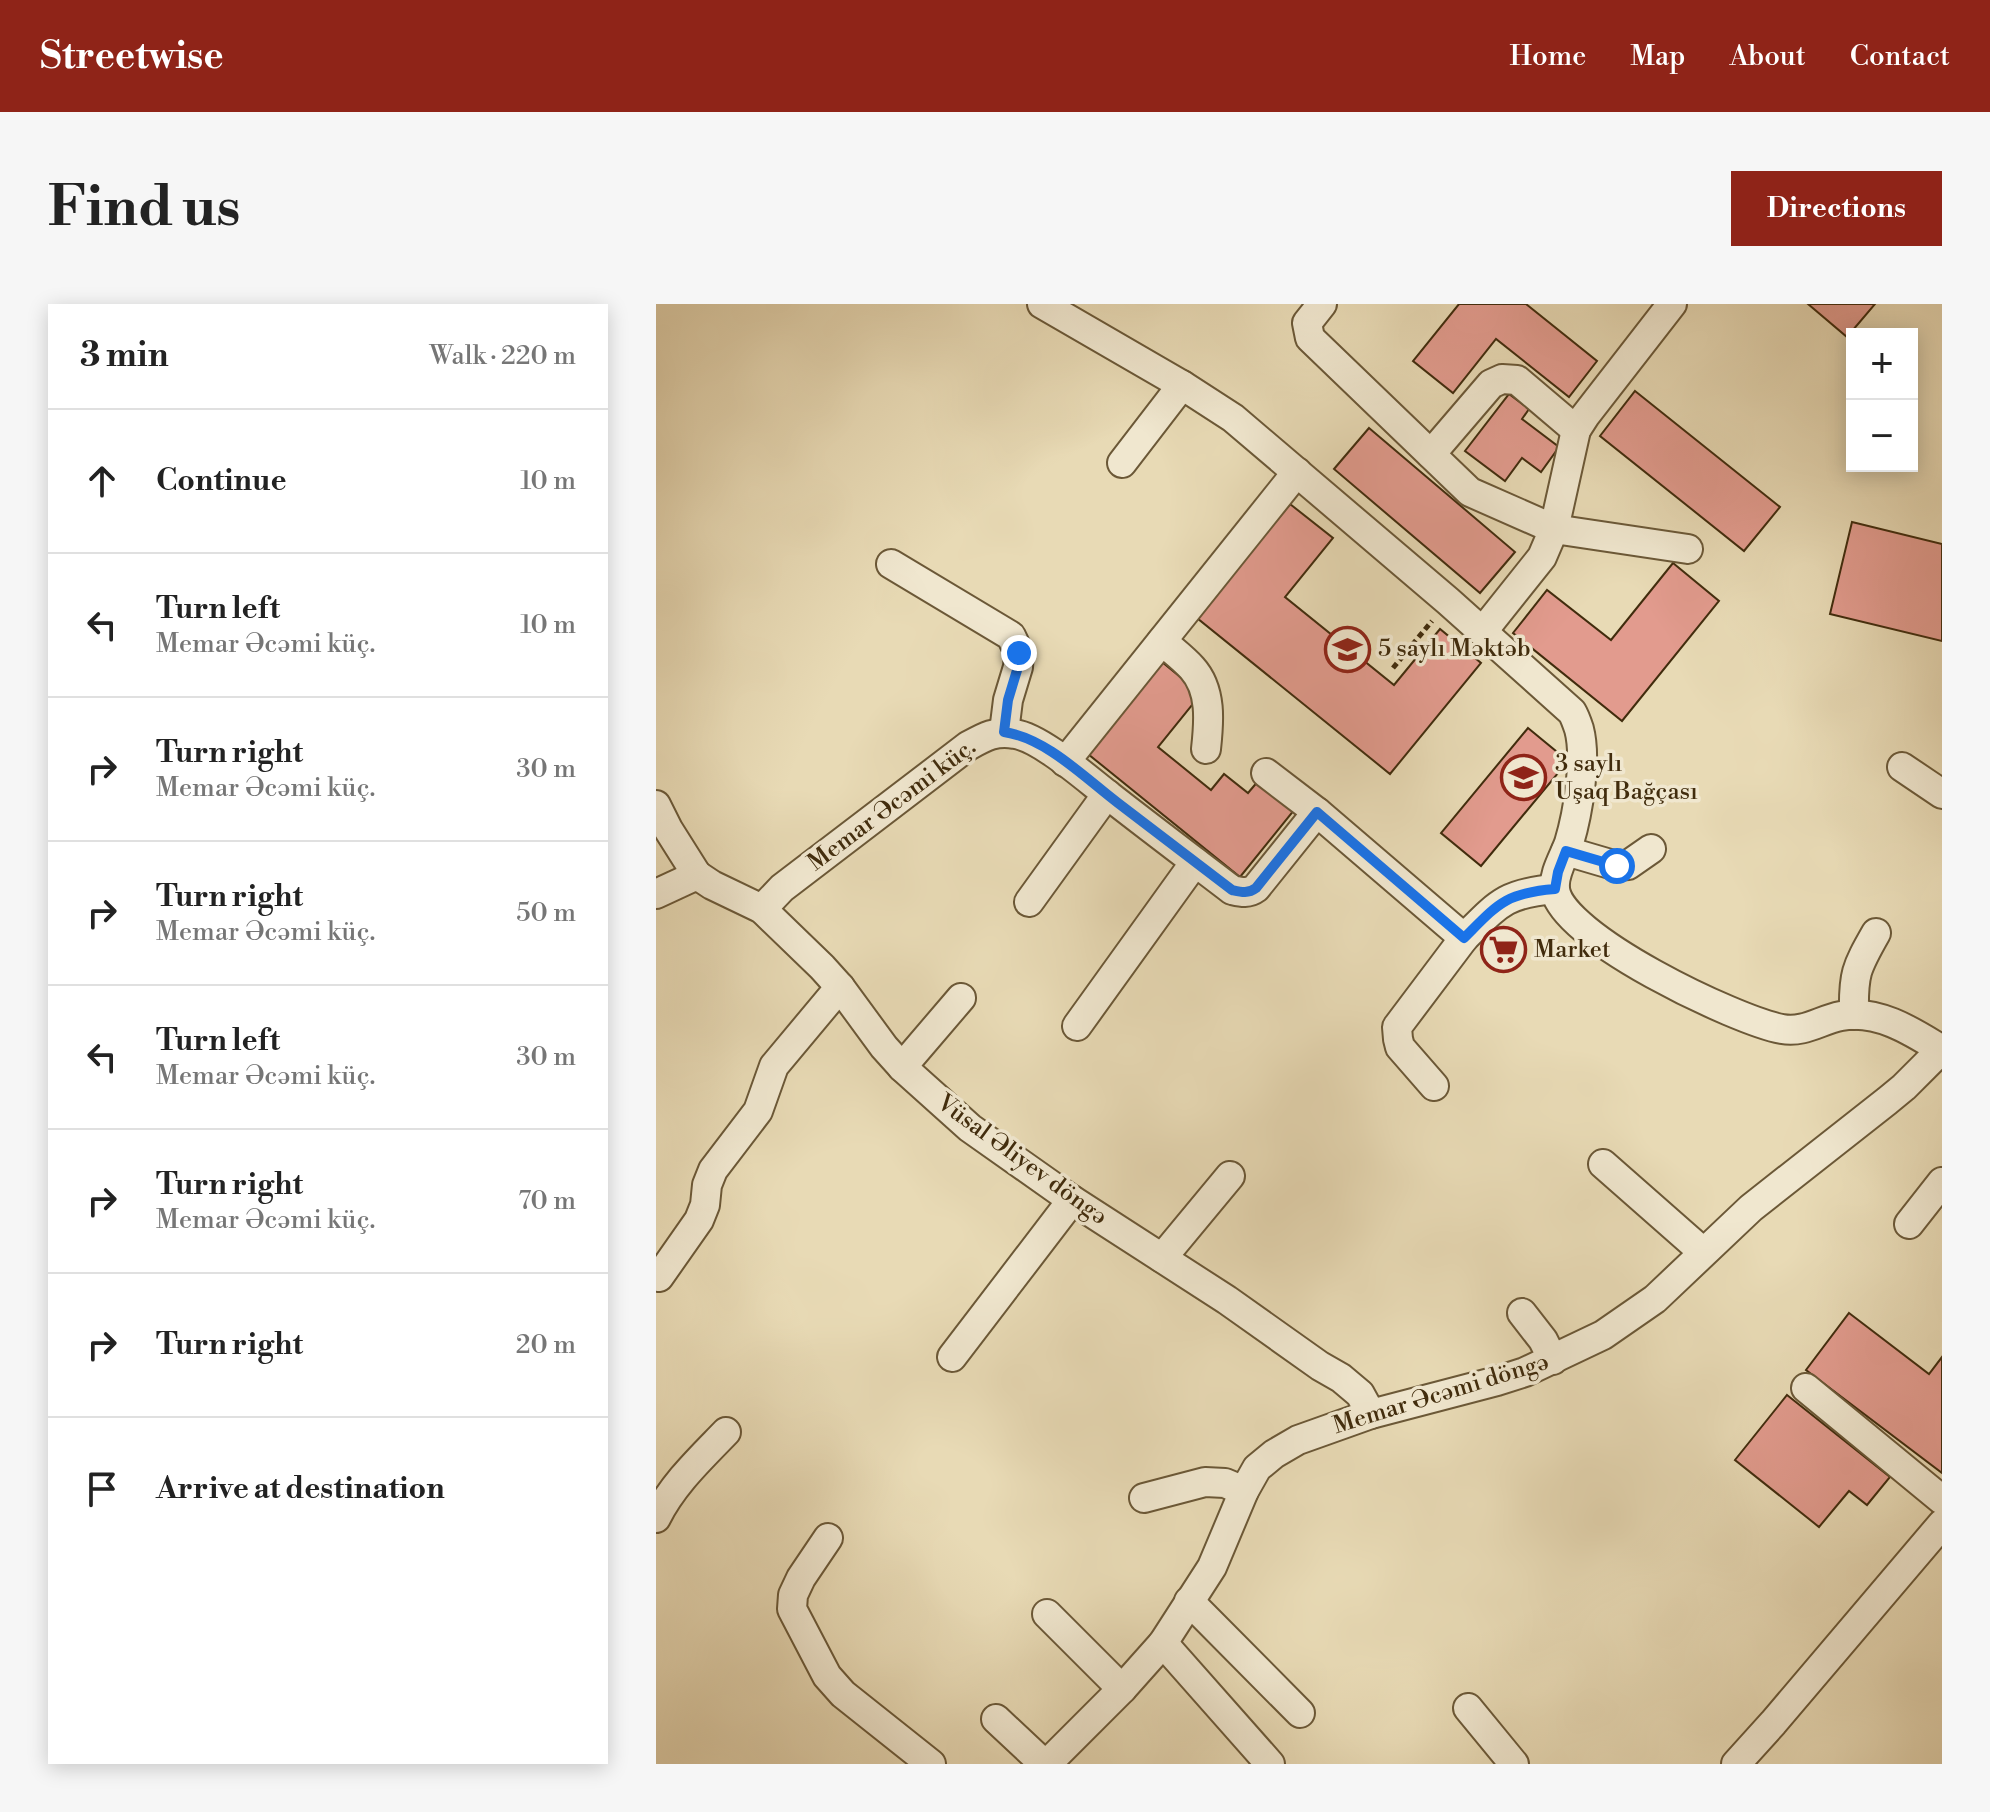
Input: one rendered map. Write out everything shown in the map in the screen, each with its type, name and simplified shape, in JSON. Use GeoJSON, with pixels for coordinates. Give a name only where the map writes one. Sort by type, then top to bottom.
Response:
{"type":"FeatureCollection","features":[{"type":"Feature","properties":{"kind":"street"},"geometry":{"type":"LineString","coordinates":[[1042,304],[1233,418],[1483,631],[1572,712],[1582,749],[1581,778],[1570,840],[1555,889],[1563,908],[1576,923],[1675,986],[1754,1022],[1785,1029],[1804,1029],[1839,1016],[1854,1015],[1905,1028],[1941,1050]]}},
{"type":"Feature","properties":{"kind":"street"},"geometry":{"type":"LineString","coordinates":[[1322,304],[1307,323],[1310,338],[1470,492],[1554,529],[1688,549]]}},
{"type":"Feature","properties":{"kind":"street"},"geometry":{"type":"LineString","coordinates":[[1483,631],[1542,557],[1554,529],[1576,430],[1672,304]]}},
{"type":"Feature","properties":{"kind":"street"},"geometry":{"type":"LineString","coordinates":[[1431,454],[1491,384],[1502,379],[1517,380],[1576,430]]}},
{"type":"Feature","properties":{"kind":"street"},"geometry":{"type":"LineString","coordinates":[[1122,463],[1182,385]]}},
{"type":"Feature","properties":{"kind":"street"},"geometry":{"type":"LineString","coordinates":[[1065,762],[1297,472]]}},
{"type":"Feature","properties":{"kind":"street"},"geometry":{"type":"LineString","coordinates":[[891,564],[1011,636],[1019,653],[1018,667],[1008,700],[1004,732]]}},
{"type":"Feature","properties":{"kind":"street"},"geometry":{"type":"LineString","coordinates":[[1162,641],[1201,681],[1209,722],[1206,749]]}},
{"type":"Feature","properties":{"kind":"street","name":"Memar Əcəmi küç."},"geometry":{"type":"LineString","coordinates":[[762,909],[791,881],[968,746],[990,734],[1019,734],[1033,741],[1232,890],[1242,892],[1256,888],[1317,812]]}},
{"type":"Feature","properties":{"kind":"street"},"geometry":{"type":"LineString","coordinates":[[1902,767],[1942,794]]}},
{"type":"Feature","properties":{"kind":"street"},"geometry":{"type":"LineString","coordinates":[[1266,773],[1317,812],[1464,938]]}},
{"type":"Feature","properties":{"kind":"street"},"geometry":{"type":"LineString","coordinates":[[1029,902],[1107,794]]}},
{"type":"Feature","properties":{"kind":"street"},"geometry":{"type":"LineString","coordinates":[[656,805],[697,875],[656,894]]}},
{"type":"Feature","properties":{"kind":"street"},"geometry":{"type":"LineString","coordinates":[[1566,851],[1617,866],[1628,865],[1651,849]]}},
{"type":"Feature","properties":{"kind":"street"},"geometry":{"type":"LineString","coordinates":[[1077,1026],[1195,862]]}},
{"type":"Feature","properties":{"kind":"street","name":"Vüsal Əliyev döngə"},"geometry":{"type":"LineString","coordinates":[[697,875],[762,909],[840,987],[902,1067],[970,1128],[1072,1200],[1341,1378],[1360,1394],[1371,1414]]}},
{"type":"Feature","properties":{"kind":"street"},"geometry":{"type":"LineString","coordinates":[[1434,1086],[1400,1047],[1397,1027],[1464,938],[1497,905],[1518,894],[1555,889]]}},
{"type":"Feature","properties":{"kind":"street"},"geometry":{"type":"LineString","coordinates":[[1854,1015],[1853,984],[1857,966],[1876,933]]}},
{"type":"Feature","properties":{"kind":"street"},"geometry":{"type":"LineString","coordinates":[[659,1277],[699,1220],[713,1170],[758,1111],[774,1066],[840,987]]}},
{"type":"Feature","properties":{"kind":"street"},"geometry":{"type":"LineString","coordinates":[[902,1067],[961,998]]}},
{"type":"Feature","properties":{"kind":"street","name":"Memar Əcəmi döngə"},"geometry":{"type":"LineString","coordinates":[[1046,1764],[1122,1689],[1163,1643],[1212,1567],[1257,1468],[1274,1454],[1298,1440],[1371,1414],[1497,1381],[1553,1360],[1603,1335],[1655,1299],[1751,1208],[1904,1087],[1941,1050]]}},
{"type":"Feature","properties":{"kind":"street"},"geometry":{"type":"LineString","coordinates":[[1603,1164],[1703,1252]]}},
{"type":"Feature","properties":{"kind":"street"},"geometry":{"type":"LineString","coordinates":[[1162,1258],[1230,1176]]}},
{"type":"Feature","properties":{"kind":"street"},"geometry":{"type":"LineString","coordinates":[[1909,1224],[1942,1182]]}},
{"type":"Feature","properties":{"kind":"street"},"geometry":{"type":"LineString","coordinates":[[952,1357],[1072,1200]]}},
{"type":"Feature","properties":{"kind":"street"},"geometry":{"type":"LineString","coordinates":[[1522,1313],[1543,1340],[1553,1360]]}},
{"type":"Feature","properties":{"kind":"street"},"geometry":{"type":"LineString","coordinates":[[1806,1388],[1942,1500]]}},
{"type":"Feature","properties":{"kind":"street"},"geometry":{"type":"LineString","coordinates":[[656,1518],[679,1482],[726,1432]]}},
{"type":"Feature","properties":{"kind":"street"},"geometry":{"type":"LineString","coordinates":[[1144,1498],[1205,1482],[1225,1483],[1244,1491]]}},
{"type":"Feature","properties":{"kind":"street"},"geometry":{"type":"LineString","coordinates":[[1736,1764],[1942,1524]]}},
{"type":"Feature","properties":{"kind":"street"},"geometry":{"type":"LineString","coordinates":[[828,1538],[801,1578],[793,1595],[792,1609],[834,1685],[931,1764]]}},
{"type":"Feature","properties":{"kind":"street"},"geometry":{"type":"LineString","coordinates":[[1189,1601],[1300,1713]]}},
{"type":"Feature","properties":{"kind":"street"},"geometry":{"type":"LineString","coordinates":[[1047,1614],[1122,1689]]}},
{"type":"Feature","properties":{"kind":"street"},"geometry":{"type":"LineString","coordinates":[[1163,1643],[1270,1764]]}},
{"type":"Feature","properties":{"kind":"street"},"geometry":{"type":"LineString","coordinates":[[1468,1708],[1514,1764]]}},
{"type":"Feature","properties":{"kind":"street"},"geometry":{"type":"LineString","coordinates":[[996,1719],[1046,1764]]}},
{"type":"Feature","properties":{"kind":"path"},"geometry":{"type":"LineString","coordinates":[[1393,668],[1448,601]]}},
{"type":"Feature","properties":{"kind":"building"},"geometry":{"type":"Polygon","coordinates":[[[1459,304],[1526,304],[1597,361],[1569,397],[1496,339],[1453,393],[1413,361],[1459,304]]]}},
{"type":"Feature","properties":{"kind":"building"},"geometry":{"type":"Polygon","coordinates":[[[1808,304],[1875,304],[1855,328],[1846,328],[1846,336],[1808,304]]]}},
{"type":"Feature","properties":{"kind":"building"},"geometry":{"type":"Polygon","coordinates":[[[1635,391],[1780,507],[1744,551],[1600,436],[1635,391]]]}},
{"type":"Feature","properties":{"kind":"building"},"geometry":{"type":"Polygon","coordinates":[[[1509,394],[1529,409],[1522,419],[1559,447],[1541,472],[1522,458],[1505,481],[1465,451],[1509,394]]]}},
{"type":"Feature","properties":{"kind":"building"},"geometry":{"type":"Polygon","coordinates":[[[1369,428],[1515,552],[1480,593],[1334,469],[1369,428]]]}},
{"type":"Feature","properties":{"kind":"building"},"geometry":{"type":"Polygon","coordinates":[[[1290,504],[1333,538],[1285,597],[1394,685],[1440,629],[1481,663],[1390,774],[1197,618],[1290,504]]]}},
{"type":"Feature","properties":{"kind":"building"},"geometry":{"type":"Polygon","coordinates":[[[1852,522],[1942,544],[1942,641],[1830,614],[1852,522]]]}},
{"type":"Feature","properties":{"kind":"building"},"geometry":{"type":"Polygon","coordinates":[[[1673,563],[1719,601],[1622,721],[1513,633],[1547,590],[1611,640],[1673,563]]]}},
{"type":"Feature","properties":{"kind":"building"},"geometry":{"type":"Polygon","coordinates":[[[1162,662],[1201,694],[1158,747],[1211,790],[1224,774],[1248,793],[1259,780],[1295,809],[1240,877],[1088,754],[1162,662]]]}},
{"type":"Feature","properties":{"kind":"building"},"geometry":{"type":"Polygon","coordinates":[[[1528,728],[1568,761],[1481,866],[1441,833],[1528,728]]]}},
{"type":"Feature","properties":{"kind":"building"},"geometry":{"type":"Polygon","coordinates":[[[1849,1313],[1929,1374],[1942,1357],[1942,1473],[1806,1370],[1849,1313]]]}},
{"type":"Feature","properties":{"kind":"building"},"geometry":{"type":"Polygon","coordinates":[[[1787,1395],[1890,1477],[1867,1505],[1849,1491],[1819,1527],[1735,1460],[1787,1395]]]}},
{"type":"Feature","properties":{"kind":"place","name":"5 saylı Məktəb"},"geometry":{"type":"Point","coordinates":[1347,649]}},
{"type":"Feature","properties":{"kind":"place","name":"3 saylı Uşaq Bağçası"},"geometry":{"type":"Point","coordinates":[1524,778]}},
{"type":"Feature","properties":{"kind":"place","name":"Market"},"geometry":{"type":"Point","coordinates":[1503,950]}},
{"type":"Feature","properties":{"kind":"route"},"geometry":{"type":"LineString","coordinates":[[1019,653],[1004,732],[1019,734],[1065,762],[1232,890],[1242,892],[1256,888],[1317,812],[1464,938],[1497,905],[1518,894],[1555,889],[1566,851],[1617,866]]}}]}
